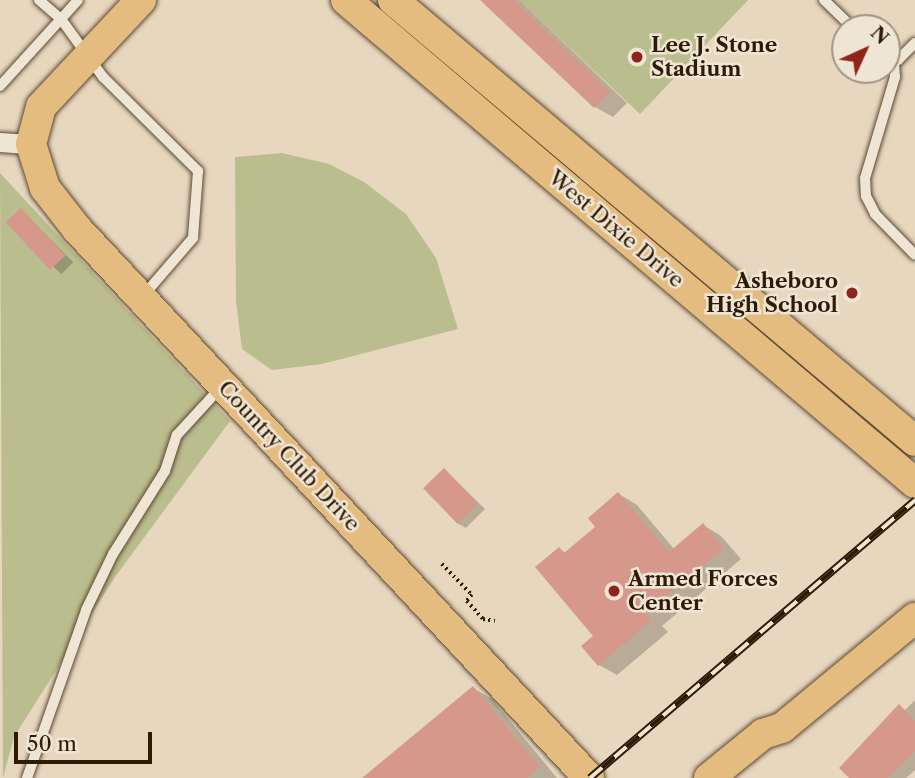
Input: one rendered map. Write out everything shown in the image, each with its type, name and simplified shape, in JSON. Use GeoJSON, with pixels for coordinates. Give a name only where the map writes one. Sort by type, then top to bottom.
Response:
{"type":"FeatureCollection","features":[{"type":"Feature","properties":{"kind":"main road","name":"West Dixie Drive"},"geometry":{"type":"LineString","coordinates":[[346,0],[915,483]]}},
{"type":"Feature","properties":{"kind":"main road","name":"West Dixie Drive"},"geometry":{"type":"LineString","coordinates":[[393,0],[911,438]]}},
{"type":"Feature","properties":{"kind":"main road"},"geometry":{"type":"LineString","coordinates":[[31,144],[41,107],[89,55],[131,3]]}},
{"type":"Feature","properties":{"kind":"main road","name":"Country Club Drive"},"geometry":{"type":"LineString","coordinates":[[31,144],[45,188],[141,298],[589,778]]}},
{"type":"Feature","properties":{"kind":"main road"},"geometry":{"type":"LineString","coordinates":[[709,778],[763,734],[782,728],[915,618]]}},
{"type":"Feature","properties":{"kind":"main road"},"geometry":{"type":"LineString","coordinates":[[741,778],[777,748],[782,728]]}},
{"type":"Feature","properties":{"kind":"street"},"geometry":{"type":"LineString","coordinates":[[0,142],[31,144]]}},
{"type":"Feature","properties":{"kind":"lane"},"geometry":{"type":"LineString","coordinates":[[40,0],[61,19],[103,78],[198,171],[193,239],[141,298]]}},
{"type":"Feature","properties":{"kind":"lane"},"geometry":{"type":"LineString","coordinates":[[0,86],[78,0]]}},
{"type":"Feature","properties":{"kind":"lane"},"geometry":{"type":"LineString","coordinates":[[824,0],[838,14]]}},
{"type":"Feature","properties":{"kind":"lane"},"geometry":{"type":"LineString","coordinates":[[893,84],[865,178],[866,195],[874,214],[915,256]]}},
{"type":"Feature","properties":{"kind":"lane"},"geometry":{"type":"LineString","coordinates":[[27,778],[86,610],[113,554],[160,479],[177,435],[223,385]]}},
{"type":"Feature","properties":{"kind":"path"},"geometry":{"type":"LineString","coordinates":[[442,564],[472,595],[467,601],[482,619],[495,621]]}},
{"type":"Feature","properties":{"kind":"green space","name":"Lee J. Stone Stadium"},"geometry":{"type":"Polygon","coordinates":[[[519,0],[748,0],[640,114],[519,0]]]}},
{"type":"Feature","properties":{"kind":"green space"},"geometry":{"type":"Polygon","coordinates":[[[282,153],[329,164],[364,182],[406,214],[436,258],[458,329],[322,364],[272,370],[242,349],[236,301],[235,157],[282,153]]]}},
{"type":"Feature","properties":{"kind":"green space"},"geometry":{"type":"Polygon","coordinates":[[[0,173],[230,421],[115,577],[14,737],[3,778],[0,173]]]}},
{"type":"Feature","properties":{"kind":"building"},"geometry":{"type":"Polygon","coordinates":[[[480,0],[514,0],[610,92],[594,108],[480,0]]]}},
{"type":"Feature","properties":{"kind":"building"},"geometry":{"type":"Polygon","coordinates":[[[21,208],[65,256],[50,270],[6,222],[21,208]]]}},
{"type":"Feature","properties":{"kind":"building"},"geometry":{"type":"Polygon","coordinates":[[[444,468],[478,503],[457,523],[423,488],[444,468]]]}},
{"type":"Feature","properties":{"kind":"building","name":"Armed Forces Center"},"geometry":{"type":"Polygon","coordinates":[[[618,492],[669,552],[703,523],[724,548],[645,614],[651,621],[598,666],[581,646],[593,636],[535,567],[559,547],[564,553],[595,527],[588,518],[618,492]]]}},
{"type":"Feature","properties":{"kind":"building"},"geometry":{"type":"Polygon","coordinates":[[[473,686],[540,767],[527,778],[362,778],[473,686]]]}},
{"type":"Feature","properties":{"kind":"building"},"geometry":{"type":"Polygon","coordinates":[[[899,704],[915,721],[915,751],[888,778],[849,778],[839,768],[899,704]]]}},
{"type":"Feature","properties":{"kind":"railway"},"geometry":{"type":"LineString","coordinates":[[590,778],[915,500]]}},
{"type":"Feature","properties":{"kind":"place","name":"Lee J. Stone Stadium"},"geometry":{"type":"Point","coordinates":[637,57]}},
{"type":"Feature","properties":{"kind":"place","name":"Asheboro High School"},"geometry":{"type":"Point","coordinates":[852,293]}},
{"type":"Feature","properties":{"kind":"place","name":"Armed Forces Center"},"geometry":{"type":"Point","coordinates":[614,591]}}]}
